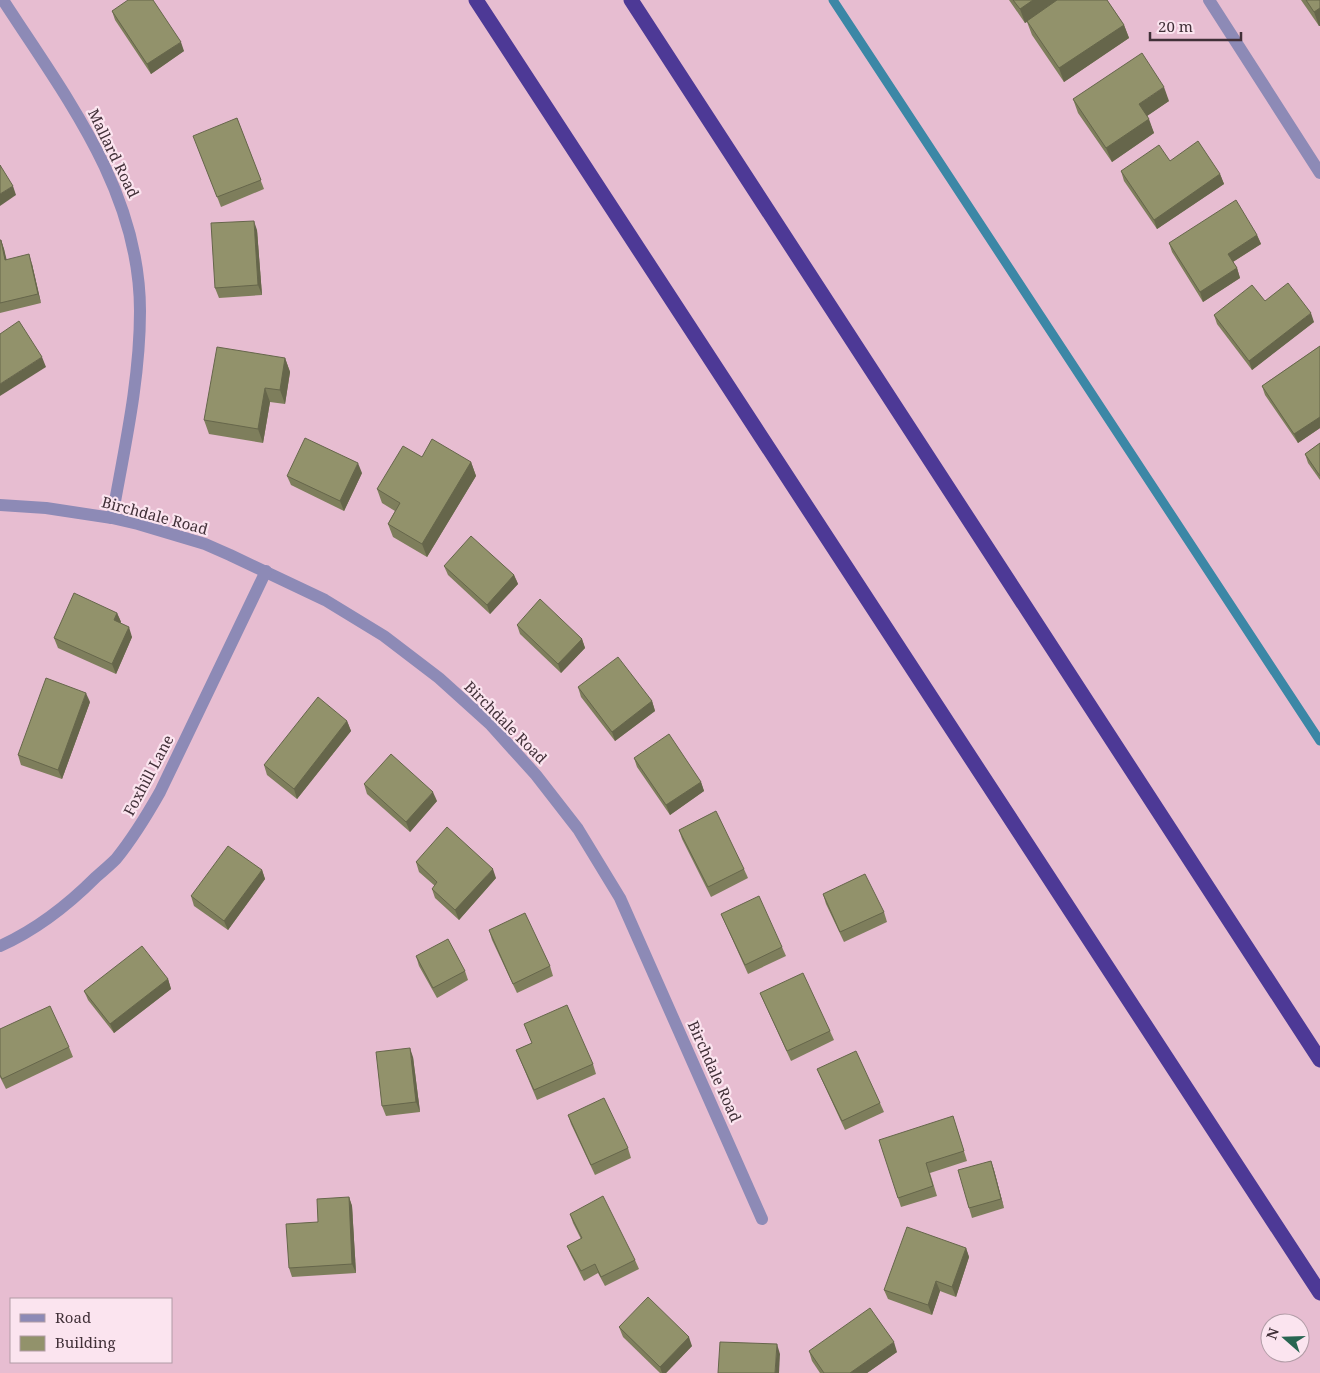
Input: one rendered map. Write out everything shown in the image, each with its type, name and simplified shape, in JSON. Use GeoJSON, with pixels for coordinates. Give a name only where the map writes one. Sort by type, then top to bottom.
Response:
{"type":"FeatureCollection","features":[{"type":"Feature","properties":{"kind":"highway"},"geometry":{"type":"LineString","coordinates":[[476,0],[1320,1293]]}},
{"type":"Feature","properties":{"kind":"highway"},"geometry":{"type":"LineString","coordinates":[[631,0],[1320,1060]]}},
{"type":"Feature","properties":{"kind":"street","name":"Mallard Road"},"geometry":{"type":"LineString","coordinates":[[2,0],[75,110],[107,169],[123,211],[136,266],[140,310],[136,378],[112,518]]}},
{"type":"Feature","properties":{"kind":"street"},"geometry":{"type":"LineString","coordinates":[[1209,0],[1320,173]]}},
{"type":"Feature","properties":{"kind":"street","name":"Birchdale Road"},"geometry":{"type":"LineString","coordinates":[[0,505],[46,508],[138,524],[205,544],[266,571],[326,600],[384,636],[439,678],[490,724],[536,775],[572,822],[620,898],[762,1219]]}},
{"type":"Feature","properties":{"kind":"street","name":"Foxhill Lane"},"geometry":{"type":"LineString","coordinates":[[0,946],[19,937],[42,922],[83,890],[114,860],[140,826],[160,792],[266,571]]}},
{"type":"Feature","properties":{"kind":"building"},"geometry":{"type":"Polygon","coordinates":[[[128,0],[153,0],[181,42],[147,64],[112,11],[128,0]]]}},
{"type":"Feature","properties":{"kind":"building"},"geometry":{"type":"Polygon","coordinates":[[[1013,0],[1033,0],[1020,9],[1013,0]]]}},
{"type":"Feature","properties":{"kind":"building"},"geometry":{"type":"Polygon","coordinates":[[[1057,0],[1107,0],[1124,25],[1059,68],[1027,21],[1057,0]]]}},
{"type":"Feature","properties":{"kind":"building"},"geometry":{"type":"Polygon","coordinates":[[[1306,0],[1320,0],[1320,8],[1314,12],[1306,0]]]}},
{"type":"Feature","properties":{"kind":"building"},"geometry":{"type":"Polygon","coordinates":[[[1142,53],[1164,87],[1139,104],[1149,119],[1106,148],[1073,99],[1142,53]]]}},
{"type":"Feature","properties":{"kind":"building"},"geometry":{"type":"Polygon","coordinates":[[[237,118],[261,180],[217,197],[193,136],[237,118]]]}},
{"type":"Feature","properties":{"kind":"building"},"geometry":{"type":"Polygon","coordinates":[[[1198,141],[1220,174],[1154,220],[1121,171],[1159,145],[1170,161],[1198,141]]]}},
{"type":"Feature","properties":{"kind":"building"},"geometry":{"type":"Polygon","coordinates":[[[0,165],[13,186],[0,194],[0,165]]]}},
{"type":"Feature","properties":{"kind":"building"},"geometry":{"type":"Polygon","coordinates":[[[1236,200],[1257,235],[1228,254],[1237,268],[1200,292],[1169,243],[1236,200]]]}},
{"type":"Feature","properties":{"kind":"building"},"geometry":{"type":"Polygon","coordinates":[[[254,221],[258,285],[215,288],[211,223],[254,221]]]}},
{"type":"Feature","properties":{"kind":"building"},"geometry":{"type":"Polygon","coordinates":[[[0,240],[5,260],[29,254],[38,294],[0,303],[0,240]]]}},
{"type":"Feature","properties":{"kind":"building"},"geometry":{"type":"Polygon","coordinates":[[[1288,283],[1311,313],[1249,361],[1214,315],[1252,285],[1265,301],[1288,283]]]}},
{"type":"Feature","properties":{"kind":"building"},"geometry":{"type":"Polygon","coordinates":[[[19,321],[42,357],[0,384],[0,334],[19,321]]]}},
{"type":"Feature","properties":{"kind":"building"},"geometry":{"type":"Polygon","coordinates":[[[1320,346],[1320,417],[1294,434],[1262,386],[1320,346]]]}},
{"type":"Feature","properties":{"kind":"building"},"geometry":{"type":"Polygon","coordinates":[[[217,347],[285,358],[280,390],[265,388],[258,429],[204,420],[217,347]]]}},
{"type":"Feature","properties":{"kind":"building"},"geometry":{"type":"Polygon","coordinates":[[[305,438],[358,463],[340,501],[287,476],[305,438]]]}},
{"type":"Feature","properties":{"kind":"building"},"geometry":{"type":"Polygon","coordinates":[[[432,439],[471,462],[422,544],[388,524],[400,503],[377,489],[403,446],[422,457],[432,439]]]}},
{"type":"Feature","properties":{"kind":"building"},"geometry":{"type":"Polygon","coordinates":[[[1320,443],[1320,476],[1305,454],[1320,443]]]}},
{"type":"Feature","properties":{"kind":"building"},"geometry":{"type":"Polygon","coordinates":[[[471,536],[514,575],[487,605],[444,566],[471,536]]]}},
{"type":"Feature","properties":{"kind":"building"},"geometry":{"type":"Polygon","coordinates":[[[74,593],[117,613],[114,620],[129,627],[112,664],[54,638],[74,593]]]}},
{"type":"Feature","properties":{"kind":"building"},"geometry":{"type":"Polygon","coordinates":[[[540,599],[582,639],[558,664],[517,625],[540,599]]]}},
{"type":"Feature","properties":{"kind":"building"},"geometry":{"type":"Polygon","coordinates":[[[618,657],[652,701],[612,732],[578,687],[618,657]]]}},
{"type":"Feature","properties":{"kind":"building"},"geometry":{"type":"Polygon","coordinates":[[[46,678],[86,693],[58,770],[18,755],[46,678]]]}},
{"type":"Feature","properties":{"kind":"building"},"geometry":{"type":"Polygon","coordinates":[[[318,697],[347,721],[294,789],[264,765],[318,697]]]}},
{"type":"Feature","properties":{"kind":"building"},"geometry":{"type":"Polygon","coordinates":[[[669,734],[701,782],[666,805],[634,758],[669,734]]]}},
{"type":"Feature","properties":{"kind":"building"},"geometry":{"type":"Polygon","coordinates":[[[391,754],[433,792],[406,822],[364,784],[391,754]]]}},
{"type":"Feature","properties":{"kind":"building"},"geometry":{"type":"Polygon","coordinates":[[[716,811],[744,869],[708,887],[679,830],[716,811]]]}},
{"type":"Feature","properties":{"kind":"building"},"geometry":{"type":"Polygon","coordinates":[[[447,827],[493,869],[455,910],[432,889],[437,882],[416,862],[447,827]]]}},
{"type":"Feature","properties":{"kind":"building"},"geometry":{"type":"Polygon","coordinates":[[[228,846],[262,870],[224,921],[191,896],[228,846]]]}},
{"type":"Feature","properties":{"kind":"building"},"geometry":{"type":"Polygon","coordinates":[[[865,874],[884,912],[840,932],[823,894],[865,874]]]}},
{"type":"Feature","properties":{"kind":"building"},"geometry":{"type":"Polygon","coordinates":[[[759,896],[782,947],[745,965],[721,914],[759,896]]]}},
{"type":"Feature","properties":{"kind":"building"},"geometry":{"type":"Polygon","coordinates":[[[525,913],[550,966],[513,984],[489,930],[525,913]]]}},
{"type":"Feature","properties":{"kind":"building"},"geometry":{"type":"Polygon","coordinates":[[[448,939],[465,971],[433,988],[416,956],[448,939]]]}},
{"type":"Feature","properties":{"kind":"building"},"geometry":{"type":"Polygon","coordinates":[[[142,946],[168,979],[110,1024],[84,991],[142,946]]]}},
{"type":"Feature","properties":{"kind":"building"},"geometry":{"type":"Polygon","coordinates":[[[803,973],[830,1031],[787,1051],[760,993],[803,973]]]}},
{"type":"Feature","properties":{"kind":"building"},"geometry":{"type":"Polygon","coordinates":[[[567,1005],[593,1064],[534,1090],[516,1050],[532,1043],[524,1024],[567,1005]]]}},
{"type":"Feature","properties":{"kind":"building"},"geometry":{"type":"Polygon","coordinates":[[[50,1006],[69,1047],[2,1079],[0,1075],[0,1029],[50,1006]]]}},
{"type":"Feature","properties":{"kind":"building"},"geometry":{"type":"Polygon","coordinates":[[[410,1048],[416,1102],[382,1106],[376,1052],[410,1048]]]}},
{"type":"Feature","properties":{"kind":"building"},"geometry":{"type":"Polygon","coordinates":[[[856,1051],[880,1103],[842,1121],[817,1069],[856,1051]]]}},
{"type":"Feature","properties":{"kind":"building"},"geometry":{"type":"Polygon","coordinates":[[[604,1098],[628,1148],[591,1165],[568,1115],[604,1098]]]}},
{"type":"Feature","properties":{"kind":"building"},"geometry":{"type":"Polygon","coordinates":[[[953,1116],[964,1151],[926,1163],[933,1186],[898,1198],[879,1140],[953,1116]]]}},
{"type":"Feature","properties":{"kind":"building"},"geometry":{"type":"Polygon","coordinates":[[[991,1161],[1001,1199],[969,1208],[958,1170],[991,1161]]]}},
{"type":"Feature","properties":{"kind":"building"},"geometry":{"type":"Polygon","coordinates":[[[603,1196],[635,1260],[601,1277],[595,1264],[581,1271],[567,1246],[582,1238],[570,1214],[603,1196]]]}},
{"type":"Feature","properties":{"kind":"building"},"geometry":{"type":"Polygon","coordinates":[[[349,1197],[352,1264],[289,1268],[286,1224],[318,1222],[317,1199],[349,1197]]]}},
{"type":"Feature","properties":{"kind":"building"},"geometry":{"type":"Polygon","coordinates":[[[907,1227],[966,1248],[952,1287],[936,1281],[928,1305],[884,1290],[907,1227]]]}},
{"type":"Feature","properties":{"kind":"building"},"geometry":{"type":"Polygon","coordinates":[[[648,1297],[689,1337],[660,1367],[619,1327],[648,1297]]]}},
{"type":"Feature","properties":{"kind":"building"},"geometry":{"type":"Polygon","coordinates":[[[870,1308],[894,1342],[850,1373],[824,1373],[809,1351],[870,1308]]]}},
{"type":"Feature","properties":{"kind":"building"},"geometry":{"type":"Polygon","coordinates":[[[720,1342],[777,1344],[775,1373],[718,1373],[720,1342]]]}},
{"type":"Feature","properties":{"kind":"waterway"},"geometry":{"type":"LineString","coordinates":[[833,0],[1320,741]]}}]}
